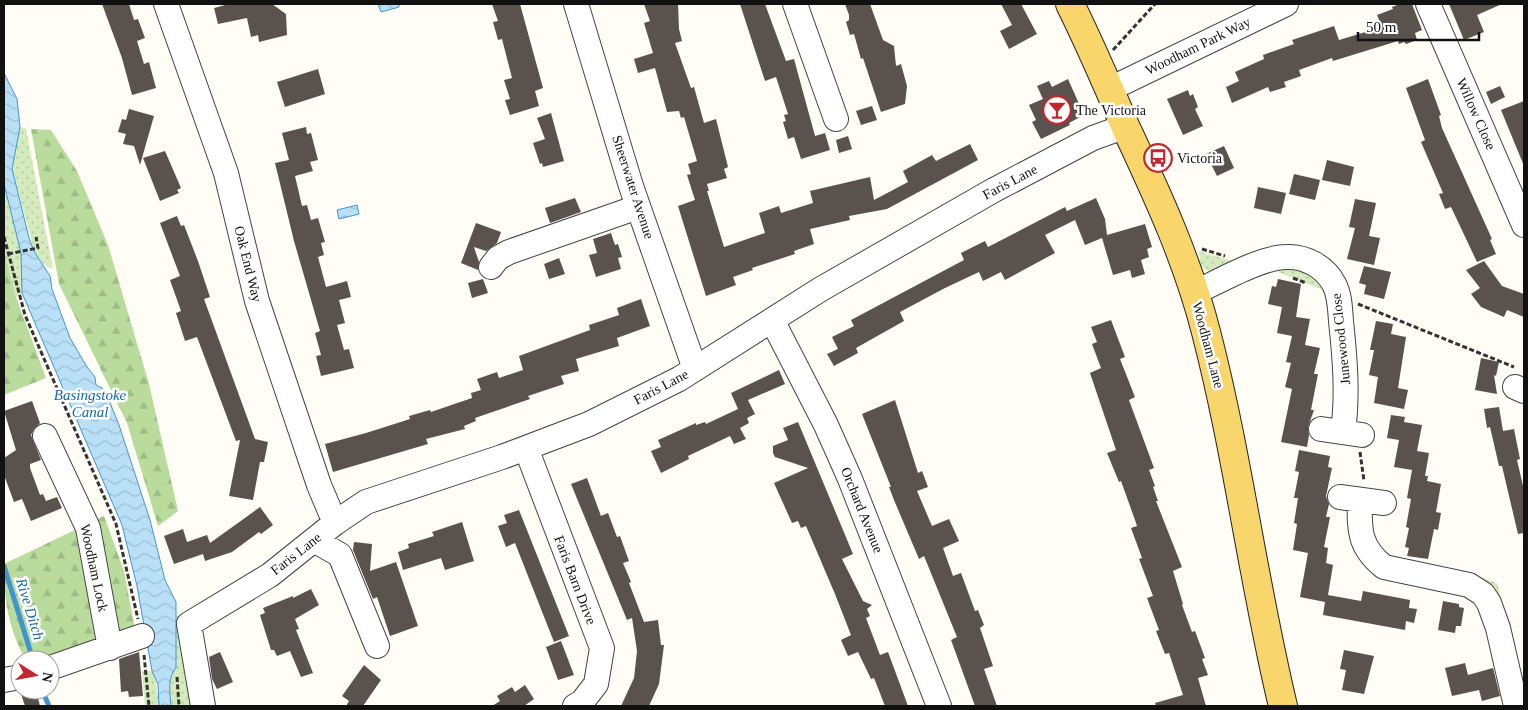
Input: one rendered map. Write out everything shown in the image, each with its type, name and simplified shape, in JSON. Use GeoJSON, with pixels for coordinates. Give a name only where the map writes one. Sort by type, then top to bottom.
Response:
{"type":"FeatureCollection","features":[{"type":"Feature","properties":{"kind":"main road","name":"Woodham Lane"},"geometry":{"type":"LineString","coordinates":[[1070,4],[1172,230],[1206,330],[1232,445],[1264,623],[1283,706]]}},
{"type":"Feature","properties":{"kind":"street","name":"Oak End Way"},"geometry":{"type":"LineString","coordinates":[[166,4],[226,173],[257,302],[319,485],[335,523]]}},
{"type":"Feature","properties":{"kind":"street","name":"Sheerwater Avenue"},"geometry":{"type":"LineString","coordinates":[[576,4],[638,207],[694,369]]}},
{"type":"Feature","properties":{"kind":"street"},"geometry":{"type":"LineString","coordinates":[[795,4],[836,119]]}},
{"type":"Feature","properties":{"kind":"street","name":"Woodham Park Way"},"geometry":{"type":"LineString","coordinates":[[1110,89],[1286,4]]}},
{"type":"Feature","properties":{"kind":"street","name":"Willow Close"},"geometry":{"type":"LineString","coordinates":[[1428,4],[1524,225]]}},
{"type":"Feature","properties":{"kind":"street","name":"Faris Lane"},"geometry":{"type":"LineString","coordinates":[[203,706],[189,624],[270,575],[335,523],[366,502],[526,448],[589,424],[694,369],[821,289],[994,190],[1093,138],[1126,126]]}},
{"type":"Feature","properties":{"kind":"street"},"geometry":{"type":"LineString","coordinates":[[491,266],[498,258],[510,252],[638,207]]}},
{"type":"Feature","properties":{"kind":"street","name":"Junewood Close"},"geometry":{"type":"LineString","coordinates":[[1194,293],[1276,257],[1301,258],[1312,262],[1328,275],[1338,296],[1345,357],[1346,433]]}},
{"type":"Feature","properties":{"kind":"street","name":"Orchard Avenue"},"geometry":{"type":"LineString","coordinates":[[772,320],[826,425],[850,479],[939,706]]}},
{"type":"Feature","properties":{"kind":"street","name":"Woodham Lock"},"geometry":{"type":"LineString","coordinates":[[45,436],[88,528],[110,648]]}},
{"type":"Feature","properties":{"kind":"street","name":"Faris Barn Drive"},"geometry":{"type":"LineString","coordinates":[[526,448],[602,648],[596,684],[582,702],[575,706]]}},
{"type":"Feature","properties":{"kind":"street"},"geometry":{"type":"LineString","coordinates":[[1363,500],[1359,530],[1365,547],[1374,559],[1384,567],[1469,585],[1483,594],[1489,602],[1498,628],[1516,706]]}},
{"type":"Feature","properties":{"kind":"street"},"geometry":{"type":"LineString","coordinates":[[314,540],[340,555],[376,646]]}},
{"type":"Feature","properties":{"kind":"street"},"geometry":{"type":"LineString","coordinates":[[60,665],[142,636]]}},
{"type":"Feature","properties":{"kind":"path"},"geometry":{"type":"LineString","coordinates":[[1116,46],[1155,4]]}},
{"type":"Feature","properties":{"kind":"path"},"geometry":{"type":"LineString","coordinates":[[4,237],[25,315],[116,524],[142,636],[149,706]]}},
{"type":"Feature","properties":{"kind":"path"},"geometry":{"type":"LineString","coordinates":[[8,254],[38,248],[36,237]]}},
{"type":"Feature","properties":{"kind":"path"},"geometry":{"type":"LineString","coordinates":[[1346,433],[1363,500]]}},
{"type":"Feature","properties":{"kind":"green space"},"geometry":{"type":"Polygon","coordinates":[[[20,127],[26,129],[53,269],[44,265],[35,253],[12,169],[20,127]]]}},
{"type":"Feature","properties":{"kind":"green space"},"geometry":{"type":"Polygon","coordinates":[[[31,129],[51,130],[77,171],[108,245],[149,384],[178,511],[158,526],[127,423],[59,284],[31,129]]]}},
{"type":"Feature","properties":{"kind":"green space"},"geometry":{"type":"Polygon","coordinates":[[[4,184],[21,253],[22,293],[16,297],[4,250],[4,184]]]}},
{"type":"Feature","properties":{"kind":"green space"},"geometry":{"type":"Polygon","coordinates":[[[4,250],[16,297],[46,378],[4,395],[4,250]]]}},
{"type":"Feature","properties":{"kind":"green space"},"geometry":{"type":"Polygon","coordinates":[[[1199,251],[1240,263],[1218,271],[1208,271],[1200,264],[1199,251]]]}},
{"type":"Feature","properties":{"kind":"green space"},"geometry":{"type":"Polygon","coordinates":[[[1301,263],[1334,294],[1280,273],[1276,269],[1301,263]]]}},
{"type":"Feature","properties":{"kind":"green space"},"geometry":{"type":"Polygon","coordinates":[[[104,516],[124,571],[136,634],[60,657],[60,650],[21,650],[8,614],[4,564],[104,516]]]}},
{"type":"Feature","properties":{"kind":"green space"},"geometry":{"type":"Polygon","coordinates":[[[1476,576],[1497,583],[1502,601],[1490,586],[1476,576]]]}},
{"type":"Feature","properties":{"kind":"green space"},"geometry":{"type":"Polygon","coordinates":[[[177,615],[183,619],[192,706],[171,706],[171,676],[176,668],[174,641],[177,615]]]}},
{"type":"Feature","properties":{"kind":"green space"},"geometry":{"type":"Polygon","coordinates":[[[142,671],[152,671],[155,675],[159,706],[145,706],[142,671]]]}},
{"type":"Feature","properties":{"kind":"water"},"geometry":{"type":"Polygon","coordinates":[[[378,4],[399,4],[399,7],[381,12],[378,4]]]}},
{"type":"Feature","properties":{"kind":"water","name":"Basingstoke Canal"},"geometry":{"type":"Polygon","coordinates":[[[4,73],[17,99],[20,127],[12,169],[29,238],[35,253],[50,276],[52,289],[70,338],[95,377],[96,385],[106,393],[119,425],[150,520],[165,580],[176,602],[176,668],[170,681],[171,706],[159,706],[158,684],[152,671],[137,586],[122,525],[22,293],[21,253],[4,184],[4,73]]]}},
{"type":"Feature","properties":{"kind":"water"},"geometry":{"type":"Polygon","coordinates":[[[357,205],[359,214],[339,219],[337,210],[357,205]]]}},
{"type":"Feature","properties":{"kind":"building"},"geometry":{"type":"Polygon","coordinates":[[[102,4],[129,4],[134,20],[138,19],[145,38],[137,41],[144,64],[149,62],[156,88],[132,95],[122,58],[102,4]]]}},
{"type":"Feature","properties":{"kind":"building"},"geometry":{"type":"Polygon","coordinates":[[[229,4],[272,4],[286,14],[287,35],[259,42],[258,35],[251,37],[247,18],[218,24],[214,8],[229,4]]]}},
{"type":"Feature","properties":{"kind":"building"},"geometry":{"type":"Polygon","coordinates":[[[492,4],[520,4],[543,88],[535,91],[539,106],[510,115],[505,100],[510,99],[504,80],[512,78],[502,39],[498,40],[493,22],[498,21],[492,4]]]}},
{"type":"Feature","properties":{"kind":"building"},"geometry":{"type":"Polygon","coordinates":[[[644,4],[678,4],[679,29],[682,41],[675,43],[691,88],[694,87],[704,123],[716,119],[728,167],[724,169],[727,178],[707,184],[709,191],[707,191],[724,247],[765,233],[759,213],[779,206],[781,213],[813,203],[810,191],[870,177],[874,200],[908,182],[903,171],[932,155],[936,161],[970,144],[978,160],[887,209],[849,216],[850,220],[810,229],[814,244],[794,251],[795,254],[752,268],[753,270],[733,277],[736,285],[706,296],[678,206],[695,200],[687,175],[691,174],[688,164],[697,161],[684,117],[681,118],[679,111],[667,112],[655,68],[638,73],[634,59],[653,53],[644,23],[650,21],[644,4]]]}},
{"type":"Feature","properties":{"kind":"building"},"geometry":{"type":"Polygon","coordinates":[[[740,4],[765,4],[786,61],[794,59],[815,136],[825,133],[830,150],[801,159],[794,137],[788,139],[783,122],[786,121],[784,115],[788,114],[776,77],[765,81],[740,4]]]}},
{"type":"Feature","properties":{"kind":"building"},"geometry":{"type":"Polygon","coordinates":[[[845,4],[870,4],[883,40],[894,46],[896,66],[901,64],[907,86],[905,104],[881,112],[863,58],[861,59],[854,34],[850,35],[846,22],[849,20],[849,15],[845,4]]]}},
{"type":"Feature","properties":{"kind":"building"},"geometry":{"type":"Polygon","coordinates":[[[1001,4],[1021,4],[1037,34],[1009,49],[1000,31],[1012,25],[1001,4]]]}},
{"type":"Feature","properties":{"kind":"building"},"geometry":{"type":"Polygon","coordinates":[[[1400,4],[1412,4],[1422,30],[1415,33],[1417,40],[1406,44],[1404,42],[1399,44],[1398,41],[1333,61],[1332,58],[1299,70],[1301,76],[1284,82],[1286,87],[1270,92],[1268,87],[1232,103],[1226,87],[1239,81],[1235,72],[1264,59],[1263,55],[1294,44],[1292,40],[1334,26],[1339,40],[1382,27],[1377,15],[1400,4]]]}},
{"type":"Feature","properties":{"kind":"building"},"geometry":{"type":"Polygon","coordinates":[[[1449,4],[1502,4],[1477,15],[1484,32],[1464,40],[1449,4]]]}},
{"type":"Feature","properties":{"kind":"building"},"geometry":{"type":"Polygon","coordinates":[[[318,69],[325,94],[285,107],[277,82],[318,69]]]}},
{"type":"Feature","properties":{"kind":"building","name":"The Victoria"},"geometry":{"type":"Polygon","coordinates":[[[1068,79],[1084,115],[1069,123],[1070,125],[1041,139],[1032,122],[1036,120],[1029,105],[1043,99],[1037,86],[1049,81],[1052,87],[1068,79]]]}},
{"type":"Feature","properties":{"kind":"building"},"geometry":{"type":"Polygon","coordinates":[[[1428,79],[1441,115],[1439,116],[1442,128],[1492,239],[1490,240],[1496,254],[1477,262],[1451,207],[1445,209],[1439,194],[1443,193],[1421,142],[1425,140],[1406,88],[1428,79]]]}},
{"type":"Feature","properties":{"kind":"building"},"geometry":{"type":"Polygon","coordinates":[[[1500,86],[1505,97],[1491,104],[1486,92],[1500,86]]]}},
{"type":"Feature","properties":{"kind":"building"},"geometry":{"type":"Polygon","coordinates":[[[1188,90],[1190,96],[1193,94],[1198,107],[1195,109],[1203,126],[1183,135],[1167,99],[1188,90]]]}},
{"type":"Feature","properties":{"kind":"building"},"geometry":{"type":"Polygon","coordinates":[[[1524,101],[1524,166],[1501,110],[1524,101]]]}},
{"type":"Feature","properties":{"kind":"building"},"geometry":{"type":"Polygon","coordinates":[[[872,106],[877,120],[861,125],[856,111],[872,106]]]}},
{"type":"Feature","properties":{"kind":"building"},"geometry":{"type":"Polygon","coordinates":[[[129,109],[154,116],[140,165],[134,146],[123,144],[126,134],[118,132],[122,119],[126,120],[129,109]]]}},
{"type":"Feature","properties":{"kind":"building"},"geometry":{"type":"Polygon","coordinates":[[[551,113],[564,161],[543,167],[542,163],[540,164],[533,143],[545,139],[537,118],[551,113]]]}},
{"type":"Feature","properties":{"kind":"building"},"geometry":{"type":"Polygon","coordinates":[[[306,127],[307,134],[311,133],[318,160],[310,162],[313,171],[295,176],[302,206],[307,205],[311,220],[318,218],[325,242],[321,243],[324,255],[318,257],[326,287],[347,281],[351,297],[339,300],[345,323],[337,325],[344,350],[349,349],[354,368],[321,376],[316,356],[321,355],[315,333],[320,331],[294,241],[275,163],[289,160],[282,133],[306,127]]]}},
{"type":"Feature","properties":{"kind":"building"},"geometry":{"type":"Polygon","coordinates":[[[848,136],[852,149],[839,153],[836,140],[848,136]]]}},
{"type":"Feature","properties":{"kind":"building"},"geometry":{"type":"Polygon","coordinates":[[[1224,146],[1234,168],[1217,176],[1206,154],[1224,146]]]}},
{"type":"Feature","properties":{"kind":"building"},"geometry":{"type":"Polygon","coordinates":[[[165,151],[181,188],[177,190],[179,193],[160,201],[143,158],[165,151]]]}},
{"type":"Feature","properties":{"kind":"building"},"geometry":{"type":"Polygon","coordinates":[[[1327,160],[1354,167],[1350,186],[1322,180],[1327,160]]]}},
{"type":"Feature","properties":{"kind":"building"},"geometry":{"type":"Polygon","coordinates":[[[1294,174],[1320,180],[1315,200],[1289,194],[1294,174]]]}},
{"type":"Feature","properties":{"kind":"building"},"geometry":{"type":"Polygon","coordinates":[[[1258,187],[1286,193],[1281,214],[1254,208],[1258,187]]]}},
{"type":"Feature","properties":{"kind":"building"},"geometry":{"type":"Polygon","coordinates":[[[575,198],[581,212],[550,223],[545,208],[575,198]]]}},
{"type":"Feature","properties":{"kind":"building"},"geometry":{"type":"Polygon","coordinates":[[[1096,198],[1105,219],[1107,235],[1145,224],[1152,247],[1147,249],[1149,257],[1141,260],[1145,274],[1132,278],[1130,270],[1113,275],[1102,238],[1085,245],[1075,220],[1045,235],[1055,253],[1005,280],[1001,272],[983,281],[979,272],[945,288],[900,312],[904,321],[856,348],[858,353],[834,366],[827,354],[838,349],[832,337],[854,326],[851,320],[964,260],[961,253],[985,241],[988,247],[1065,207],[1067,211],[1096,198]]]}},
{"type":"Feature","properties":{"kind":"building"},"geometry":{"type":"Polygon","coordinates":[[[1355,199],[1376,203],[1369,236],[1380,238],[1374,265],[1347,259],[1355,228],[1349,227],[1355,199]]]}},
{"type":"Feature","properties":{"kind":"building"},"geometry":{"type":"Polygon","coordinates":[[[177,216],[181,226],[184,225],[198,261],[210,297],[204,299],[255,439],[268,442],[264,462],[260,462],[253,500],[229,496],[240,440],[236,441],[197,337],[185,341],[176,313],[181,311],[170,280],[180,276],[160,223],[177,216]]]}},
{"type":"Feature","properties":{"kind":"building"},"geometry":{"type":"Polygon","coordinates":[[[476,223],[501,232],[497,243],[486,251],[474,247],[479,262],[478,270],[461,263],[476,223]]]}},
{"type":"Feature","properties":{"kind":"building"},"geometry":{"type":"Polygon","coordinates":[[[611,233],[615,245],[618,244],[622,257],[618,258],[621,269],[596,277],[589,255],[597,253],[593,239],[611,233]]]}},
{"type":"Feature","properties":{"kind":"building"},"geometry":{"type":"Polygon","coordinates":[[[559,258],[565,274],[549,279],[544,264],[559,258]]]}},
{"type":"Feature","properties":{"kind":"building"},"geometry":{"type":"Polygon","coordinates":[[[1484,261],[1502,286],[1524,294],[1524,317],[1507,310],[1504,317],[1481,307],[1471,294],[1480,288],[1466,270],[1484,261]]]}},
{"type":"Feature","properties":{"kind":"building"},"geometry":{"type":"Polygon","coordinates":[[[1364,266],[1391,272],[1384,299],[1364,294],[1366,285],[1359,283],[1364,266]]]}},
{"type":"Feature","properties":{"kind":"building"},"geometry":{"type":"Polygon","coordinates":[[[483,279],[488,293],[472,298],[468,283],[483,279]]]}},
{"type":"Feature","properties":{"kind":"building"},"geometry":{"type":"Polygon","coordinates":[[[1278,279],[1301,284],[1296,317],[1310,319],[1305,345],[1320,348],[1314,374],[1318,374],[1311,410],[1314,410],[1308,427],[1307,447],[1281,442],[1292,389],[1285,387],[1291,363],[1286,362],[1292,336],[1277,333],[1282,307],[1268,304],[1272,286],[1276,287],[1278,279]]]}},
{"type":"Feature","properties":{"kind":"building"},"geometry":{"type":"Polygon","coordinates":[[[641,299],[650,326],[617,338],[619,346],[576,359],[579,371],[561,376],[564,384],[528,396],[530,399],[475,418],[476,421],[464,426],[465,429],[426,439],[428,444],[333,472],[325,444],[366,433],[410,419],[409,416],[430,410],[431,412],[472,398],[471,393],[481,390],[477,379],[497,372],[499,378],[523,370],[519,356],[590,330],[589,325],[619,315],[617,308],[641,299]]]}},
{"type":"Feature","properties":{"kind":"building"},"geometry":{"type":"Polygon","coordinates":[[[1111,320],[1125,357],[1120,359],[1135,397],[1129,400],[1154,468],[1149,470],[1155,486],[1153,487],[1158,501],[1156,501],[1182,567],[1173,571],[1182,605],[1192,632],[1195,631],[1205,658],[1202,659],[1208,675],[1198,678],[1206,706],[1156,706],[1155,703],[1183,695],[1169,653],[1165,654],[1156,631],[1159,630],[1147,598],[1153,596],[1139,559],[1142,558],[1131,528],[1137,526],[1121,481],[1119,482],[1107,453],[1116,450],[1090,373],[1101,368],[1092,344],[1097,342],[1091,327],[1111,320]]]}},
{"type":"Feature","properties":{"kind":"building"},"geometry":{"type":"Polygon","coordinates":[[[1376,321],[1393,324],[1391,334],[1406,337],[1398,388],[1408,390],[1404,409],[1374,403],[1378,377],[1369,375],[1374,350],[1370,350],[1376,321]]]}},
{"type":"Feature","properties":{"kind":"building"},"geometry":{"type":"Polygon","coordinates":[[[1481,358],[1499,362],[1496,376],[1494,375],[1497,394],[1475,390],[1481,358]]]}},
{"type":"Feature","properties":{"kind":"building"},"geometry":{"type":"Polygon","coordinates":[[[779,370],[785,384],[748,400],[755,414],[747,418],[749,423],[740,428],[746,439],[734,444],[730,436],[688,456],[689,459],[661,473],[651,451],[661,447],[658,440],[696,423],[696,425],[705,422],[706,424],[738,409],[731,393],[779,370]]]}},
{"type":"Feature","properties":{"kind":"building"},"geometry":{"type":"Polygon","coordinates":[[[895,400],[918,473],[922,471],[928,487],[917,491],[932,526],[949,519],[959,541],[943,548],[953,576],[961,573],[975,611],[978,610],[984,625],[980,628],[993,666],[984,669],[997,706],[975,706],[951,640],[957,637],[924,556],[919,559],[894,500],[889,487],[891,487],[862,414],[895,400]]]}},
{"type":"Feature","properties":{"kind":"building"},"geometry":{"type":"Polygon","coordinates":[[[32,401],[40,423],[31,435],[41,460],[30,464],[30,468],[40,495],[43,494],[46,501],[57,497],[62,508],[31,521],[22,499],[14,502],[4,475],[4,458],[16,450],[4,411],[32,401]]]}},
{"type":"Feature","properties":{"kind":"building"},"geometry":{"type":"Polygon","coordinates":[[[1499,407],[1503,431],[1514,429],[1520,459],[1517,460],[1524,490],[1524,533],[1518,534],[1502,466],[1499,466],[1490,427],[1487,428],[1484,409],[1499,407]]]}},
{"type":"Feature","properties":{"kind":"building"},"geometry":{"type":"Polygon","coordinates":[[[1391,415],[1405,417],[1404,422],[1422,425],[1417,451],[1429,453],[1425,476],[1428,476],[1427,481],[1441,484],[1436,512],[1441,513],[1438,530],[1434,529],[1428,559],[1407,556],[1409,548],[1405,547],[1409,528],[1406,527],[1411,499],[1407,498],[1412,470],[1394,467],[1399,440],[1387,438],[1391,415]]]}},
{"type":"Feature","properties":{"kind":"building"},"geometry":{"type":"Polygon","coordinates":[[[798,422],[853,554],[842,559],[863,601],[872,605],[867,609],[870,616],[866,618],[880,655],[888,652],[908,706],[885,706],[874,678],[871,679],[858,652],[848,656],[841,640],[851,635],[806,526],[801,528],[798,521],[792,523],[774,483],[808,468],[775,457],[773,453],[773,446],[788,440],[783,428],[798,422]]]}},
{"type":"Feature","properties":{"kind":"building"},"geometry":{"type":"Polygon","coordinates":[[[1299,450],[1330,456],[1328,467],[1332,468],[1326,496],[1329,504],[1326,517],[1330,517],[1324,547],[1328,548],[1326,563],[1333,565],[1328,595],[1361,601],[1363,591],[1410,600],[1409,608],[1417,609],[1414,623],[1406,621],[1405,630],[1323,615],[1325,602],[1300,597],[1308,553],[1293,550],[1297,524],[1294,523],[1298,498],[1294,498],[1299,472],[1295,471],[1299,450]]]}},
{"type":"Feature","properties":{"kind":"building"},"geometry":{"type":"Polygon","coordinates":[[[587,478],[601,516],[608,513],[617,537],[620,536],[629,561],[623,563],[644,622],[658,620],[661,645],[664,645],[659,684],[649,706],[621,706],[634,678],[637,651],[632,618],[627,620],[571,484],[587,478]]]}},
{"type":"Feature","properties":{"kind":"building"},"geometry":{"type":"Polygon","coordinates":[[[260,507],[273,525],[261,534],[259,532],[232,552],[205,561],[203,554],[174,564],[164,536],[183,529],[187,542],[207,535],[210,543],[260,507]]]}},
{"type":"Feature","properties":{"kind":"building"},"geometry":{"type":"Polygon","coordinates":[[[519,510],[569,636],[554,642],[515,543],[506,547],[498,526],[507,523],[504,515],[519,510]]]}},
{"type":"Feature","properties":{"kind":"building"},"geometry":{"type":"Polygon","coordinates":[[[462,522],[474,561],[445,570],[441,558],[403,570],[398,552],[409,548],[408,544],[434,536],[432,532],[462,522]]]}},
{"type":"Feature","properties":{"kind":"building"},"geometry":{"type":"Polygon","coordinates":[[[354,542],[372,544],[370,571],[396,562],[418,626],[390,636],[377,597],[373,599],[353,550],[354,542]]]}},
{"type":"Feature","properties":{"kind":"building"},"geometry":{"type":"Polygon","coordinates":[[[311,589],[319,605],[295,619],[299,629],[296,630],[313,673],[301,677],[290,651],[277,656],[274,650],[271,650],[260,615],[265,613],[263,608],[293,596],[293,598],[311,589]]]}},
{"type":"Feature","properties":{"kind":"building"},"geometry":{"type":"Polygon","coordinates":[[[1443,601],[1459,604],[1459,607],[1464,608],[1461,626],[1456,626],[1455,633],[1438,630],[1443,601]]]}},
{"type":"Feature","properties":{"kind":"building"},"geometry":{"type":"Polygon","coordinates":[[[561,641],[574,675],[558,680],[546,647],[561,641]]]}},
{"type":"Feature","properties":{"kind":"building"},"geometry":{"type":"Polygon","coordinates":[[[1344,650],[1374,656],[1364,694],[1342,690],[1346,670],[1340,669],[1344,650]]]}},
{"type":"Feature","properties":{"kind":"building"},"geometry":{"type":"Polygon","coordinates":[[[139,652],[143,696],[129,697],[128,691],[121,692],[119,659],[139,652]]]}},
{"type":"Feature","properties":{"kind":"building"},"geometry":{"type":"Polygon","coordinates":[[[220,652],[233,682],[217,689],[212,679],[209,657],[220,652]]]}},
{"type":"Feature","properties":{"kind":"building"},"geometry":{"type":"Polygon","coordinates":[[[1465,663],[1468,675],[1493,668],[1500,696],[1482,701],[1479,690],[1452,696],[1445,668],[1465,663]]]}},
{"type":"Feature","properties":{"kind":"building"},"geometry":{"type":"Polygon","coordinates":[[[364,665],[381,680],[363,706],[346,706],[349,701],[342,696],[364,665]]]}},
{"type":"Feature","properties":{"kind":"building"},"geometry":{"type":"Polygon","coordinates":[[[525,685],[534,699],[524,706],[492,706],[500,701],[497,696],[512,687],[515,692],[525,685]]]}},
{"type":"Feature","properties":{"kind":"building"},"geometry":{"type":"Polygon","coordinates":[[[23,700],[38,700],[40,706],[25,706],[23,700]]]}},
{"type":"Feature","properties":{"kind":"waterway","name":"Rive Ditch"},"geometry":{"type":"LineString","coordinates":[[4,566],[30,650]]}},
{"type":"Feature","properties":{"kind":"waterway","name":"Rive Ditch"},"geometry":{"type":"LineString","coordinates":[[46,700],[49,706]]}},
{"type":"Feature","properties":{"kind":"place","name":"The Victoria"},"geometry":{"type":"Point","coordinates":[1057,110]}},
{"type":"Feature","properties":{"kind":"place","name":"Victoria"},"geometry":{"type":"Point","coordinates":[1158,158]}}]}
